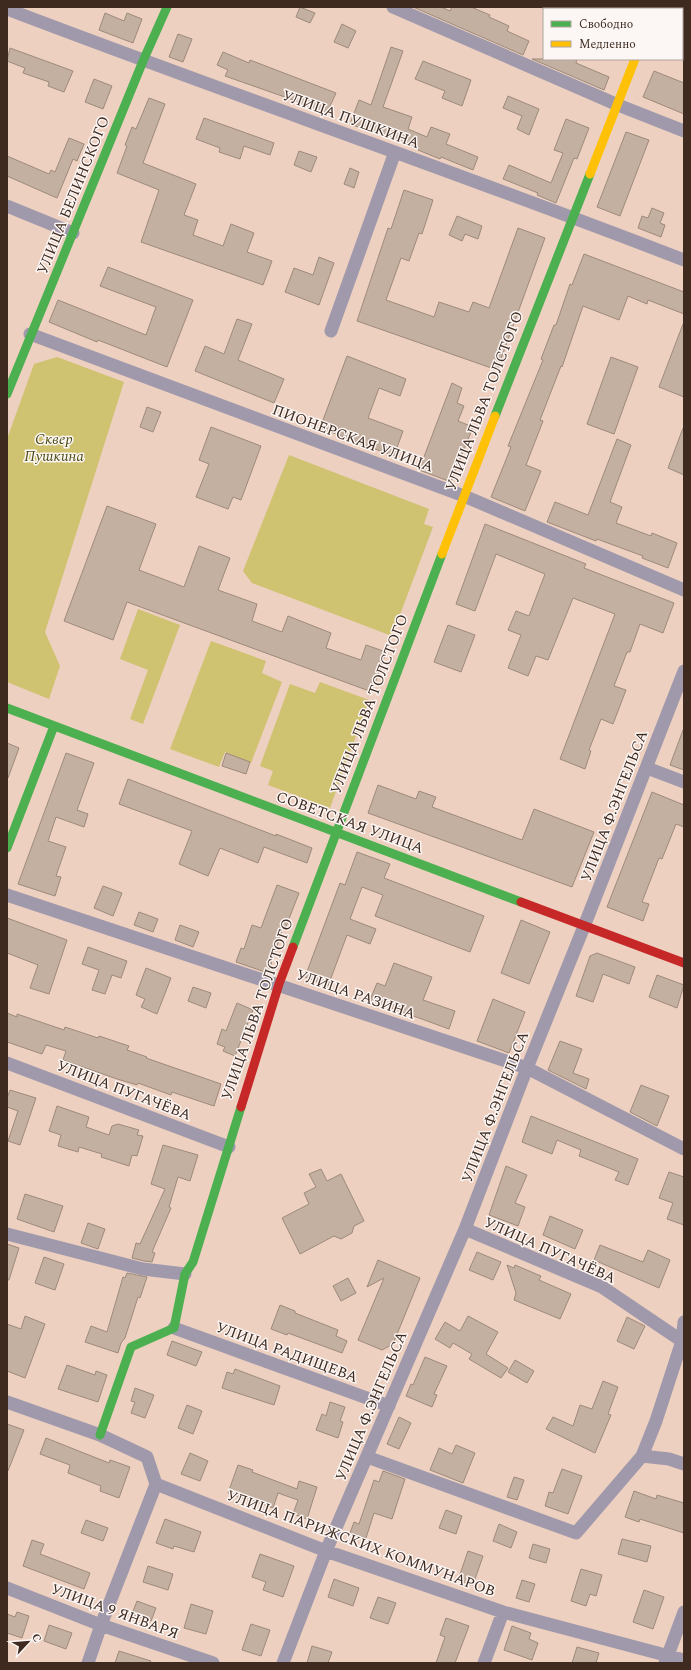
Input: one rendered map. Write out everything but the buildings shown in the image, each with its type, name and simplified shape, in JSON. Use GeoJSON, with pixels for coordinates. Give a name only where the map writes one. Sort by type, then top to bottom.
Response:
{"type":"FeatureCollection","features":[{"type":"Feature","properties":{"kind":"street","name":"УЛИЦА БЕЛИНСКОГО"},"geometry":{"type":"LineString","coordinates":[[7,394],[30,334],[143,61],[167,7]]}},
{"type":"Feature","properties":{"kind":"street"},"geometry":{"type":"LineString","coordinates":[[393,7],[684,131]]}},
{"type":"Feature","properties":{"kind":"street","name":"УЛИЦА ПУШКИНА"},"geometry":{"type":"LineString","coordinates":[[7,9],[143,61],[572,217],[684,260]]}},
{"type":"Feature","properties":{"kind":"street","name":"УЛИЦА ЛЬВА ТОЛСТОГО"},"geometry":{"type":"LineString","coordinates":[[174,1328],[186,1274],[193,1262],[279,984],[464,496],[635,60]]}},
{"type":"Feature","properties":{"kind":"street"},"geometry":{"type":"LineString","coordinates":[[330,331],[395,152]]}},
{"type":"Feature","properties":{"kind":"street"},"geometry":{"type":"LineString","coordinates":[[7,206],[73,233]]}},
{"type":"Feature","properties":{"kind":"street","name":"ПИОНЕРСКАЯ УЛИЦА"},"geometry":{"type":"LineString","coordinates":[[30,334],[464,496],[684,590]]}},
{"type":"Feature","properties":{"kind":"street","name":"УЛИЦА Ф.ЭНГЕЛЬСА"},"geometry":{"type":"LineString","coordinates":[[283,1663],[326,1552],[465,1229],[684,671]]}},
{"type":"Feature","properties":{"kind":"street","name":"СОВЕТСКАЯ УЛИЦА"},"geometry":{"type":"LineString","coordinates":[[7,708],[585,924],[684,963]]}},
{"type":"Feature","properties":{"kind":"street"},"geometry":{"type":"LineString","coordinates":[[7,848],[54,726]]}},
{"type":"Feature","properties":{"kind":"street"},"geometry":{"type":"LineString","coordinates":[[647,768],[684,782]]}},
{"type":"Feature","properties":{"kind":"street","name":"УЛИЦА РАЗИНА"},"geometry":{"type":"LineString","coordinates":[[7,895],[279,984],[297,992],[527,1068],[684,1149]]}},
{"type":"Feature","properties":{"kind":"street","name":"УЛИЦА ПУГАЧЁВА"},"geometry":{"type":"LineString","coordinates":[[7,1063],[229,1147]]}},
{"type":"Feature","properties":{"kind":"street","name":"УЛИЦА ПУГАЧЁВА"},"geometry":{"type":"LineString","coordinates":[[465,1229],[602,1287],[682,1341]]}},
{"type":"Feature","properties":{"kind":"street"},"geometry":{"type":"LineString","coordinates":[[7,1234],[143,1270],[186,1274]]}},
{"type":"Feature","properties":{"kind":"street"},"geometry":{"type":"LineString","coordinates":[[367,1457],[576,1533],[642,1456],[656,1421],[682,1341],[684,1322]]}},
{"type":"Feature","properties":{"kind":"street"},"geometry":{"type":"LineString","coordinates":[[100,1434],[131,1346],[174,1328]]}},
{"type":"Feature","properties":{"kind":"street","name":"УЛИЦА РАДИЩЕВА"},"geometry":{"type":"LineString","coordinates":[[174,1328],[389,1406]]}},
{"type":"Feature","properties":{"kind":"street"},"geometry":{"type":"LineString","coordinates":[[7,1402],[100,1434],[148,1458],[156,1484],[101,1625],[88,1663]]}},
{"type":"Feature","properties":{"kind":"street"},"geometry":{"type":"LineString","coordinates":[[642,1456],[669,1458],[684,1464]]}},
{"type":"Feature","properties":{"kind":"street","name":"УЛИЦА ПАРИЖСКИХ КОММУНАРОВ"},"geometry":{"type":"LineString","coordinates":[[156,1484],[326,1552],[503,1612],[666,1659],[684,1660]]}},
{"type":"Feature","properties":{"kind":"street","name":"УЛИЦА 9 ЯНВАРЯ"},"geometry":{"type":"LineString","coordinates":[[7,1588],[101,1625],[213,1663]]}},
{"type":"Feature","properties":{"kind":"street"},"geometry":{"type":"LineString","coordinates":[[484,1663],[503,1612]]}},
{"type":"Feature","properties":{"kind":"street"},"geometry":{"type":"LineString","coordinates":[[666,1659],[684,1612]]}},
{"type":"Feature","properties":{"kind":"green space","name":"Сквер Пушкина"},"geometry":{"type":"Polygon","coordinates":[[[57,357],[124,382],[45,632],[60,666],[49,699],[7,682],[7,439],[34,364],[57,357]]]}},
{"type":"Feature","properties":{"kind":"green space"},"geometry":{"type":"Polygon","coordinates":[[[289,455],[429,509],[424,524],[433,527],[392,636],[252,583],[243,571],[289,455]]]}},
{"type":"Feature","properties":{"kind":"green space"},"geometry":{"type":"Polygon","coordinates":[[[138,609],[180,625],[143,724],[130,719],[148,670],[120,659],[138,609]]]}},
{"type":"Feature","properties":{"kind":"green space"},"geometry":{"type":"Polygon","coordinates":[[[211,641],[266,661],[262,673],[282,682],[251,763],[225,752],[219,767],[170,749],[211,641]]]}},
{"type":"Feature","properties":{"kind":"green space"},"geometry":{"type":"Polygon","coordinates":[[[320,682],[369,700],[330,808],[268,785],[273,771],[260,766],[290,684],[315,693],[320,682]]]}},
{"type":"Feature","properties":{"kind":"traffic: fast"},"geometry":{"type":"LineString","coordinates":[[7,394],[143,61],[167,7]]}},
{"type":"Feature","properties":{"kind":"traffic: fast"},"geometry":{"type":"LineString","coordinates":[[495,416],[590,174]]}},
{"type":"Feature","properties":{"kind":"traffic: fast"},"geometry":{"type":"LineString","coordinates":[[293,947],[442,554]]}},
{"type":"Feature","properties":{"kind":"traffic: fast"},"geometry":{"type":"LineString","coordinates":[[7,708],[521,902]]}},
{"type":"Feature","properties":{"kind":"traffic: fast"},"geometry":{"type":"LineString","coordinates":[[7,848],[54,726]]}},
{"type":"Feature","properties":{"kind":"traffic: fast"},"geometry":{"type":"LineString","coordinates":[[100,1435],[131,1347],[174,1328],[185,1274],[193,1262],[241,1107]]}},
{"type":"Feature","properties":{"kind":"traffic: slow"},"geometry":{"type":"LineString","coordinates":[[590,174],[635,60]]}},
{"type":"Feature","properties":{"kind":"traffic: slow"},"geometry":{"type":"LineString","coordinates":[[442,554],[495,416]]}},
{"type":"Feature","properties":{"kind":"traffic: jam"},"geometry":{"type":"LineString","coordinates":[[521,902],[684,963]]}},
{"type":"Feature","properties":{"kind":"traffic: jam"},"geometry":{"type":"LineString","coordinates":[[241,1107],[279,984],[293,947]]}}]}
